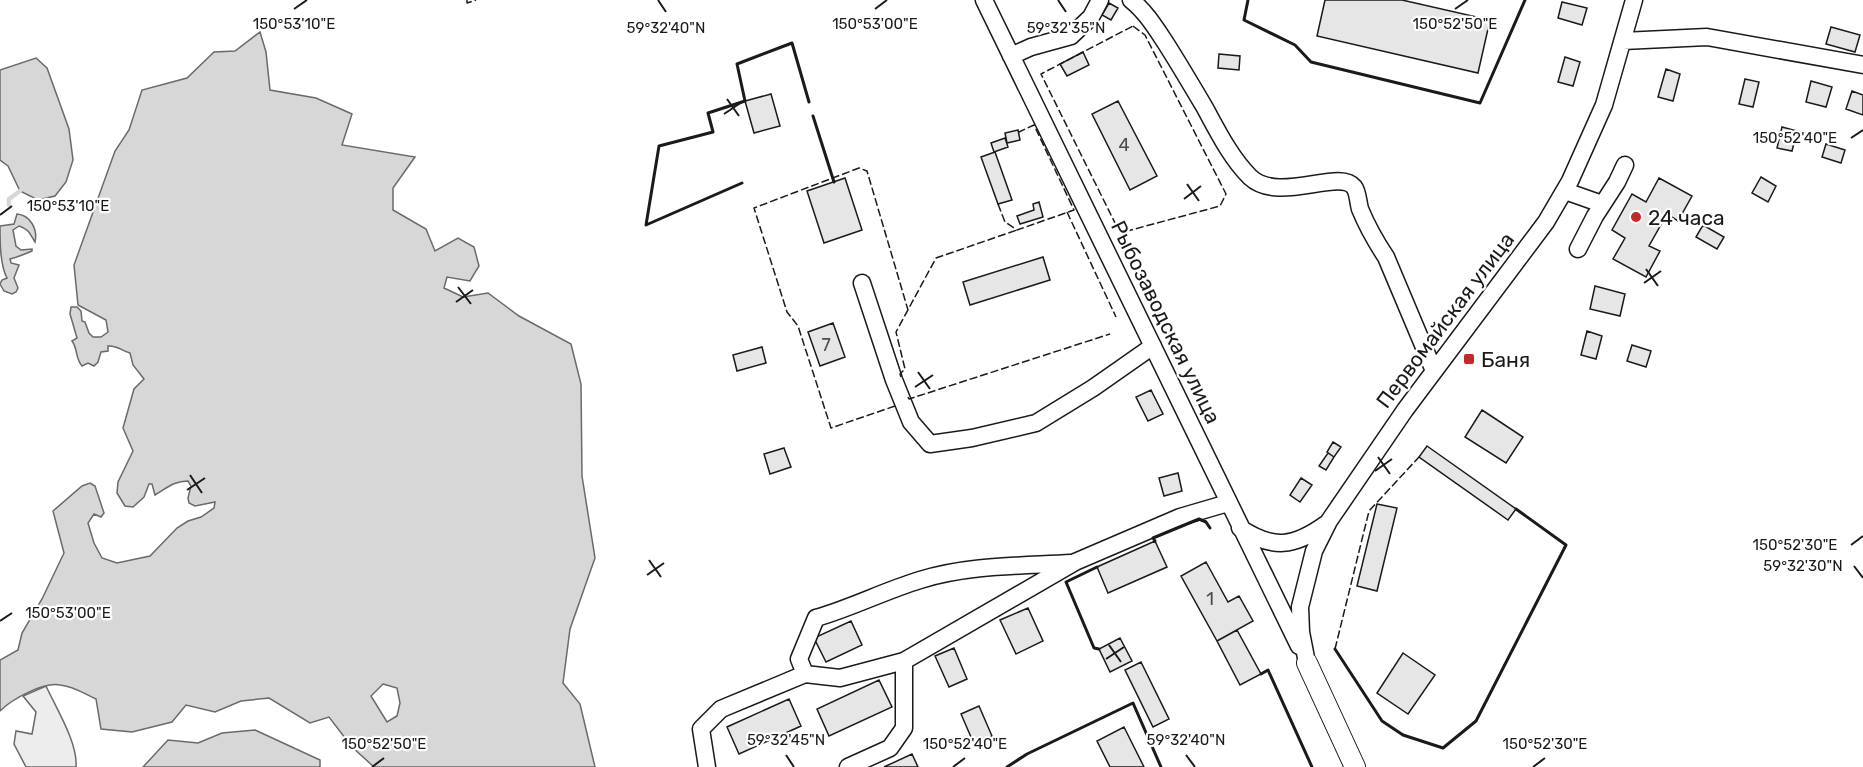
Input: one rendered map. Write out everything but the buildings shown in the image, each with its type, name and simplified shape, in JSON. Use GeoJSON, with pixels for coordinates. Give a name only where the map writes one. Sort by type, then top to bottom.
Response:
{"type":"FeatureCollection","features":[{"type":"Feature","properties":{"kind":"main road"},"geometry":{"type":"LineString","coordinates":[[1307,663],[1355,767]]}},
{"type":"Feature","properties":{"kind":"street","name":"Рыбозаводская улица"},"geometry":{"type":"LineString","coordinates":[[984,0],[1307,663]]}},
{"type":"Feature","properties":{"kind":"street"},"geometry":{"type":"LineString","coordinates":[[1011,56],[1031,46],[1071,36],[1091,17],[1100,0]]}},
{"type":"Feature","properties":{"kind":"street"},"geometry":{"type":"LineString","coordinates":[[1131,0],[1157,30],[1185,72],[1223,142],[1250,177],[1272,188],[1338,180],[1346,181],[1354,187],[1360,208],[1376,242],[1386,257],[1434,371]]}},
{"type":"Feature","properties":{"kind":"street","name":"Первомайская улица"},"geometry":{"type":"LineString","coordinates":[[1307,663],[1301,632],[1300,607],[1314,551],[1329,521],[1405,410],[1546,222],[1564,191],[1604,105],[1634,0]]}},
{"type":"Feature","properties":{"kind":"street"},"geometry":{"type":"LineString","coordinates":[[1623,41],[1707,37],[1863,65]]}},
{"type":"Feature","properties":{"kind":"street"},"geometry":{"type":"LineString","coordinates":[[1578,249],[1625,165]]}},
{"type":"Feature","properties":{"kind":"street"},"geometry":{"type":"LineString","coordinates":[[1564,191],[1602,204]]}},
{"type":"Feature","properties":{"kind":"street"},"geometry":{"type":"LineString","coordinates":[[862,283],[911,422],[930,444],[972,438],[1036,423],[1093,388],[1153,346]]}},
{"type":"Feature","properties":{"kind":"street"},"geometry":{"type":"LineString","coordinates":[[707,767],[701,729],[720,709],[805,674],[840,678],[904,661],[1075,562],[1180,517],[1228,503]]}},
{"type":"Feature","properties":{"kind":"street"},"geometry":{"type":"LineString","coordinates":[[1240,527],[1270,544],[1290,542],[1310,535],[1329,521]]}},
{"type":"Feature","properties":{"kind":"street"},"geometry":{"type":"LineString","coordinates":[[805,674],[799,659],[816,618],[839,612],[920,580],[963,569],[1075,562]]}},
{"type":"Feature","properties":{"kind":"street"},"geometry":{"type":"LineString","coordinates":[[848,767],[890,748],[904,728],[904,661]]}},
{"type":"Feature","properties":{"kind":"shaded area"},"geometry":{"type":"Polygon","coordinates":[[[260,32],[266,52],[270,90],[316,98],[352,114],[342,145],[415,157],[393,188],[393,210],[426,229],[435,251],[458,238],[474,247],[479,266],[470,281],[447,277],[444,288],[463,297],[488,293],[519,316],[571,344],[581,384],[582,476],[595,558],[570,629],[563,683],[580,704],[595,767],[374,767],[352,747],[329,717],[310,723],[269,698],[241,701],[215,712],[186,705],[172,722],[132,732],[101,729],[96,699],[65,686],[53,685],[37,689],[12,701],[0,711],[0,660],[18,650],[22,633],[42,599],[64,553],[53,511],[82,486],[90,483],[95,486],[104,513],[101,517],[94,514],[88,523],[94,543],[102,558],[117,563],[150,556],[177,528],[214,508],[215,502],[195,506],[189,503],[191,486],[188,481],[174,484],[155,495],[152,484],[149,484],[144,497],[133,507],[125,506],[117,493],[118,482],[133,451],[123,428],[134,389],[144,379],[133,365],[130,353],[114,346],[108,346],[108,351],[101,352],[94,366],[88,363],[82,366],[72,341],[77,338],[70,314],[71,307],[77,307],[81,311],[82,321],[85,322],[93,337],[101,337],[108,332],[106,320],[78,305],[74,265],[115,151],[129,130],[142,90],[187,78],[214,52],[235,51],[260,32]],[[383,684],[371,696],[387,722],[397,716],[400,703],[397,688],[383,684]]]}},
{"type":"Feature","properties":{"kind":"shaded area"},"geometry":{"type":"Polygon","coordinates":[[[36,58],[47,68],[69,129],[73,160],[66,182],[55,196],[38,200],[20,191],[8,166],[0,160],[0,70],[36,58]]]}},
{"type":"Feature","properties":{"kind":"shaded area"},"geometry":{"type":"Polygon","coordinates":[[[17,214],[26,217],[32,223],[36,237],[35,242],[27,230],[19,226],[13,230],[16,246],[21,250],[32,249],[32,251],[10,259],[11,263],[19,265],[14,278],[18,288],[12,294],[4,291],[0,284],[7,278],[0,246],[0,226],[14,224],[17,214]]]}},
{"type":"Feature","properties":{"kind":"shaded area"},"geometry":{"type":"Polygon","coordinates":[[[46,686],[74,747],[76,767],[26,767],[14,744],[16,731],[32,734],[36,712],[23,696],[46,686]]]}},
{"type":"Feature","properties":{"kind":"shaded area"},"geometry":{"type":"Polygon","coordinates":[[[255,730],[320,760],[320,767],[143,767],[168,740],[198,743],[222,733],[255,730]]]}},
{"type":"Feature","properties":{"kind":"waterway"},"geometry":{"type":"LineString","coordinates":[[9,205],[9,199],[20,191]]}},
{"type":"Feature","properties":{"kind":"fence"},"geometry":{"type":"LineString","coordinates":[[467,0],[467,3],[476,0]]}},
{"type":"Feature","properties":{"kind":"fence"},"geometry":{"type":"LineString","coordinates":[[1133,26],[1145,35],[1226,194],[1220,206],[1120,233],[1041,74],[1133,26]]}},
{"type":"Feature","properties":{"kind":"fence"},"geometry":{"type":"LineString","coordinates":[[998,204],[1005,222],[1017,230],[1074,210],[1034,125],[1019,132]]}},
{"type":"Feature","properties":{"kind":"fence"},"geometry":{"type":"LineString","coordinates":[[895,406],[831,428],[798,326],[787,312],[754,208],[859,168],[867,171],[908,310]]}},
{"type":"Feature","properties":{"kind":"fence"},"geometry":{"type":"LineString","coordinates":[[1067,212],[1116,317]]}},
{"type":"Feature","properties":{"kind":"fence"},"geometry":{"type":"LineString","coordinates":[[901,377],[900,374],[905,369],[896,332],[936,258],[1017,230]]}},
{"type":"Feature","properties":{"kind":"fence"},"geometry":{"type":"LineString","coordinates":[[908,397],[909,399],[1110,334]]}},
{"type":"Feature","properties":{"kind":"fence"},"geometry":{"type":"LineString","coordinates":[[1335,649],[1369,511],[1419,457]]}},
{"type":"Feature","properties":{"kind":"wall"},"geometry":{"type":"LineString","coordinates":[[1248,0],[1244,20],[1295,45],[1311,62],[1480,103],[1525,0]]}},
{"type":"Feature","properties":{"kind":"wall"},"geometry":{"type":"LineString","coordinates":[[742,183],[646,225],[659,146],[713,132],[708,113],[745,101],[737,64],[792,43],[809,102]]}},
{"type":"Feature","properties":{"kind":"wall"},"geometry":{"type":"LineString","coordinates":[[813,116],[834,182]]}},
{"type":"Feature","properties":{"kind":"wall"},"geometry":{"type":"LineString","coordinates":[[1335,649],[1382,721],[1403,735],[1443,748],[1476,721],[1566,545],[1516,509]]}},
{"type":"Feature","properties":{"kind":"wall"},"geometry":{"type":"LineString","coordinates":[[1155,541],[1153,538],[1199,519],[1206,522],[1210,528]]}},
{"type":"Feature","properties":{"kind":"wall"},"geometry":{"type":"LineString","coordinates":[[1097,567],[1066,582],[1094,648],[1099,649]]}},
{"type":"Feature","properties":{"kind":"wall"},"geometry":{"type":"LineString","coordinates":[[1261,674],[1268,670],[1312,767]]}},
{"type":"Feature","properties":{"kind":"wall"},"geometry":{"type":"LineString","coordinates":[[1007,767],[1027,754],[1133,703],[1161,767]]}},
{"type":"Feature","properties":{"kind":"place","name":"24 часа"},"geometry":{"type":"Point","coordinates":[1636,217]}},
{"type":"Feature","properties":{"kind":"place","name":"Баня"},"geometry":{"type":"Point","coordinates":[1469,359]}}]}
